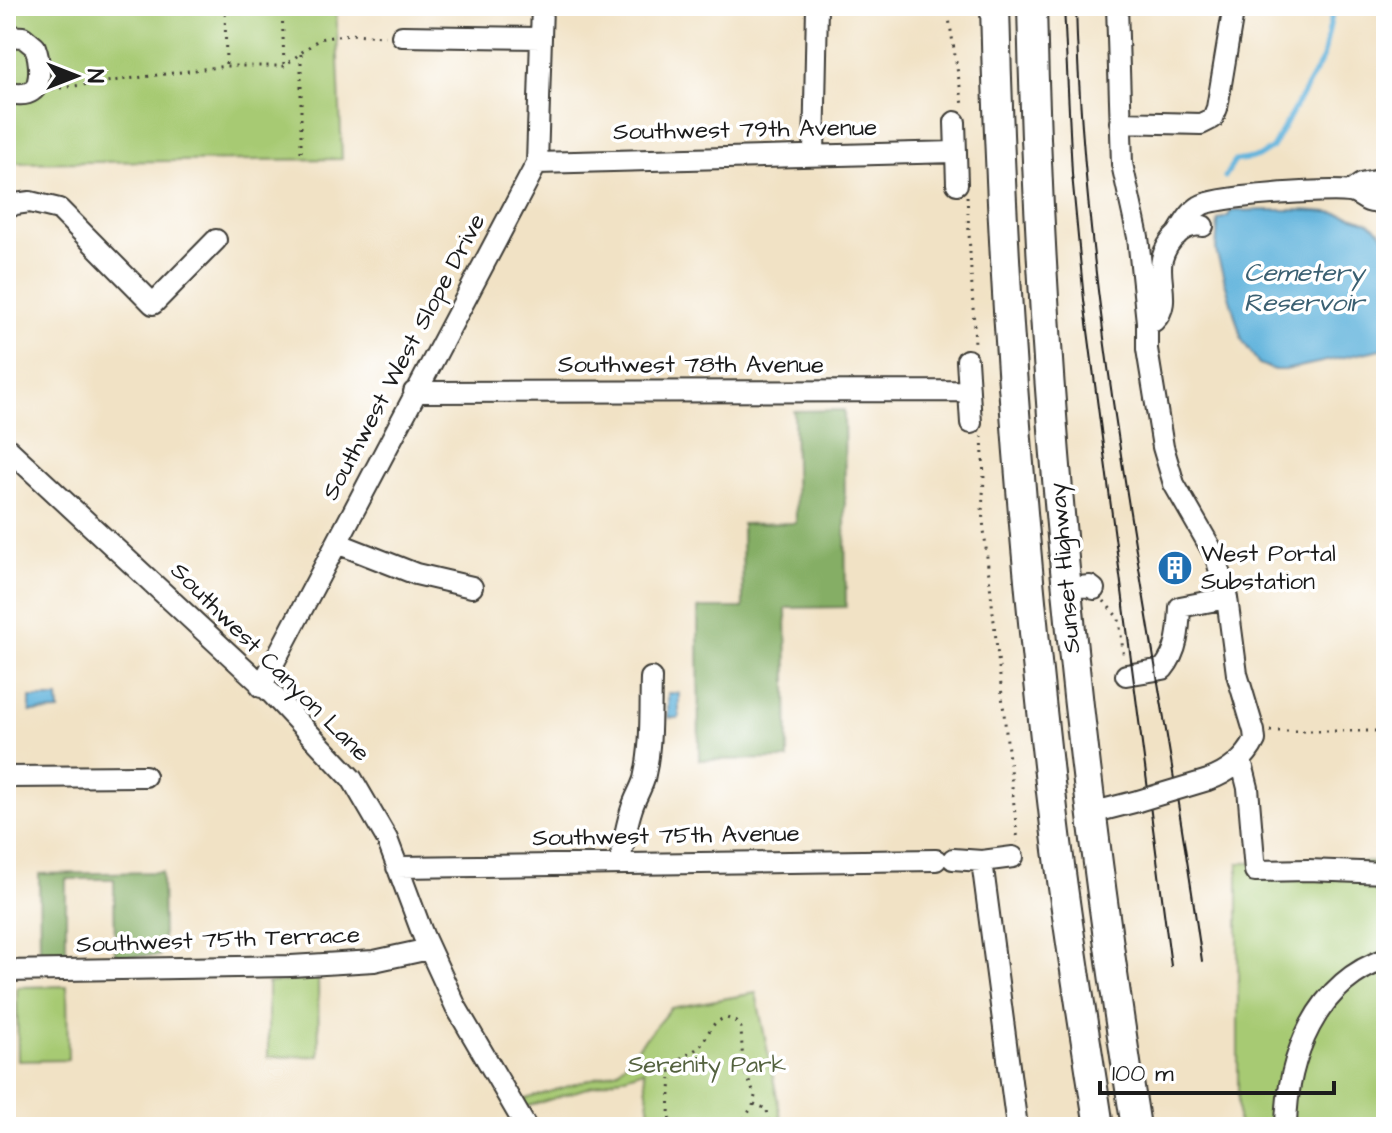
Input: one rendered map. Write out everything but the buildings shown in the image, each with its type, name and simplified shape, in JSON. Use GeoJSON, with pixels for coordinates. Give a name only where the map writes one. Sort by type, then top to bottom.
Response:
{"type":"FeatureCollection","features":[{"type":"Feature","properties":{"kind":"highway","name":"Sunset Highway"},"geometry":{"type":"LineString","coordinates":[[995,6],[1007,285],[1026,545],[1053,812],[1099,1127]]}},
{"type":"Feature","properties":{"kind":"highway","name":"Sunset Highway"},"geometry":{"type":"LineString","coordinates":[[1032,6],[1040,233],[1080,589],[1091,813],[1136,1127]]}},
{"type":"Feature","properties":{"kind":"street","name":"Southwest West Slope Drive"},"geometry":{"type":"LineString","coordinates":[[261,687],[537,163],[542,6]]}},
{"type":"Feature","properties":{"kind":"street"},"geometry":{"type":"LineString","coordinates":[[814,155],[817,6]]}},
{"type":"Feature","properties":{"kind":"street"},"geometry":{"type":"LineString","coordinates":[[1091,813],[1220,775],[1241,760],[1255,740],[1237,674],[1227,598],[1216,557],[1183,500],[1166,462],[1147,349],[1138,237],[1122,164],[1117,6]]}},
{"type":"Feature","properties":{"kind":"street"},"geometry":{"type":"LineString","coordinates":[[1120,122],[1201,124],[1213,118],[1234,6]]}},
{"type":"Feature","properties":{"kind":"street"},"geometry":{"type":"LineString","coordinates":[[6,36],[23,37],[35,47],[37,54],[37,86],[23,94],[6,93]]}},
{"type":"Feature","properties":{"kind":"street"},"geometry":{"type":"LineString","coordinates":[[402,36],[541,38]]}},
{"type":"Feature","properties":{"kind":"street"},"geometry":{"type":"LineString","coordinates":[[955,122],[957,184]]}},
{"type":"Feature","properties":{"kind":"street","name":"Southwest 79th Avenue"},"geometry":{"type":"LineString","coordinates":[[537,163],[955,152]]}},
{"type":"Feature","properties":{"kind":"street"},"geometry":{"type":"LineString","coordinates":[[1147,322],[1154,321],[1162,310],[1162,260],[1201,204],[1247,196],[1351,191]]}},
{"type":"Feature","properties":{"kind":"street"},"geometry":{"type":"LineString","coordinates":[[6,209],[30,202],[59,209],[153,304],[216,240]]}},
{"type":"Feature","properties":{"kind":"street"},"geometry":{"type":"LineString","coordinates":[[1177,235],[1185,227],[1194,224],[1203,226]]}},
{"type":"Feature","properties":{"kind":"street"},"geometry":{"type":"LineString","coordinates":[[967,360],[971,423]]}},
{"type":"Feature","properties":{"kind":"street","name":"Southwest 78th Avenue"},"geometry":{"type":"LineString","coordinates":[[414,392],[968,391]]}},
{"type":"Feature","properties":{"kind":"street","name":"Southwest Canyon Lane"},"geometry":{"type":"LineString","coordinates":[[6,447],[307,728],[352,779],[382,830],[429,949],[456,1007],[526,1127]]}},
{"type":"Feature","properties":{"kind":"street"},"geometry":{"type":"LineString","coordinates":[[337,543],[416,574],[472,587]]}},
{"type":"Feature","properties":{"kind":"street"},"geometry":{"type":"LineString","coordinates":[[1126,675],[1163,669],[1173,658],[1180,607],[1227,598]]}},
{"type":"Feature","properties":{"kind":"street"},"geometry":{"type":"LineString","coordinates":[[620,863],[625,831],[643,782],[649,750],[651,678]]}},
{"type":"Feature","properties":{"kind":"street"},"geometry":{"type":"LineString","coordinates":[[1241,760],[1248,788],[1255,871],[1386,873]]}},
{"type":"Feature","properties":{"kind":"street"},"geometry":{"type":"LineString","coordinates":[[6,777],[145,776]]}},
{"type":"Feature","properties":{"kind":"street","name":"Southwest 75th Avenue"},"geometry":{"type":"LineString","coordinates":[[397,867],[982,861],[1013,857]]}},
{"type":"Feature","properties":{"kind":"street"},"geometry":{"type":"LineString","coordinates":[[982,861],[1017,1127]]}},
{"type":"Feature","properties":{"kind":"street","name":"Southwest 75th Terrace"},"geometry":{"type":"LineString","coordinates":[[6,971],[291,966],[374,961],[429,949]]}},
{"type":"Feature","properties":{"kind":"street"},"geometry":{"type":"LineString","coordinates":[[1286,1127],[1292,1078],[1302,1044],[1318,1011],[1333,989],[1350,975],[1386,959]]}},
{"type":"Feature","properties":{"kind":"path"},"geometry":{"type":"LineString","coordinates":[[225,6],[226,66]]}},
{"type":"Feature","properties":{"kind":"path"},"geometry":{"type":"LineString","coordinates":[[282,6],[284,66]]}},
{"type":"Feature","properties":{"kind":"path"},"geometry":{"type":"LineString","coordinates":[[37,86],[48,89],[226,66],[284,66],[319,39],[350,34],[402,36]]}},
{"type":"Feature","properties":{"kind":"path"},"geometry":{"type":"LineString","coordinates":[[301,54],[301,158]]}},
{"type":"Feature","properties":{"kind":"path"},"geometry":{"type":"LineString","coordinates":[[1115,614],[1119,619],[1126,675]]}},
{"type":"Feature","properties":{"kind":"path"},"geometry":{"type":"LineString","coordinates":[[1254,731],[1386,731]]}},
{"type":"Feature","properties":{"kind":"path"},"geometry":{"type":"LineString","coordinates":[[667,1067],[697,1049],[713,1023],[731,1019],[741,1028],[743,1067],[755,1096],[754,1104],[738,1127]]}},
{"type":"Feature","properties":{"kind":"path"},"geometry":{"type":"LineString","coordinates":[[633,1066],[655,1062],[667,1067],[672,1078],[669,1108],[672,1127]]}},
{"type":"Feature","properties":{"kind":"path"},"geometry":{"type":"LineString","coordinates":[[754,1104],[767,1109],[769,1127]]}},
{"type":"Feature","properties":{"kind":"green space"},"geometry":{"type":"Polygon","coordinates":[[[6,6],[336,6],[342,159],[6,163],[6,6]]]}},
{"type":"Feature","properties":{"kind":"green space"},"geometry":{"type":"Polygon","coordinates":[[[844,410],[846,607],[786,608],[788,759],[699,760],[698,608],[743,608],[742,524],[796,523],[794,411],[844,410]]]}},
{"type":"Feature","properties":{"kind":"green space"},"geometry":{"type":"Polygon","coordinates":[[[1386,862],[1386,1127],[1238,1127],[1238,863],[1386,862]]]}},
{"type":"Feature","properties":{"kind":"green space"},"geometry":{"type":"Polygon","coordinates":[[[162,872],[163,948],[159,956],[115,956],[114,879],[66,879],[66,952],[40,952],[39,874],[162,872]]]}},
{"type":"Feature","properties":{"kind":"green space"},"geometry":{"type":"Polygon","coordinates":[[[318,978],[319,1056],[268,1057],[268,983],[318,978]]]}},
{"type":"Feature","properties":{"kind":"green space"},"geometry":{"type":"Polygon","coordinates":[[[67,986],[68,1060],[18,1061],[17,987],[67,986]]]}},
{"type":"Feature","properties":{"kind":"green space","name":"Serenity Park"},"geometry":{"type":"Polygon","coordinates":[[[756,993],[783,1127],[652,1127],[644,1070],[526,1107],[522,1100],[618,1071],[671,1008],[756,993]]]}},
{"type":"Feature","properties":{"kind":"water","name":"Cemetery Reservoir"},"geometry":{"type":"Polygon","coordinates":[[[1231,211],[1338,213],[1374,226],[1386,244],[1386,348],[1285,370],[1274,370],[1259,364],[1242,340],[1216,251],[1218,220],[1228,216],[1231,211]]]}},
{"type":"Feature","properties":{"kind":"water"},"geometry":{"type":"Polygon","coordinates":[[[668,693],[679,693],[679,718],[668,718],[668,693]]]}},
{"type":"Feature","properties":{"kind":"water"},"geometry":{"type":"Polygon","coordinates":[[[30,698],[58,698],[59,711],[30,712],[30,698]]]}},
{"type":"Feature","properties":{"kind":"waterway"},"geometry":{"type":"LineString","coordinates":[[1225,177],[1235,161],[1258,157],[1272,148],[1323,58],[1334,6]]}},
{"type":"Feature","properties":{"kind":"tram line"},"geometry":{"type":"LineString","coordinates":[[1064,6],[1072,174],[1084,300],[1171,966]]}},
{"type":"Feature","properties":{"kind":"tram line"},"geometry":{"type":"LineString","coordinates":[[1076,6],[1082,126],[1108,366],[1202,961]]}},
{"type":"Feature","properties":{"kind":"place","name":"West Portal Substation"},"geometry":{"type":"Point","coordinates":[1175,568]}}]}
